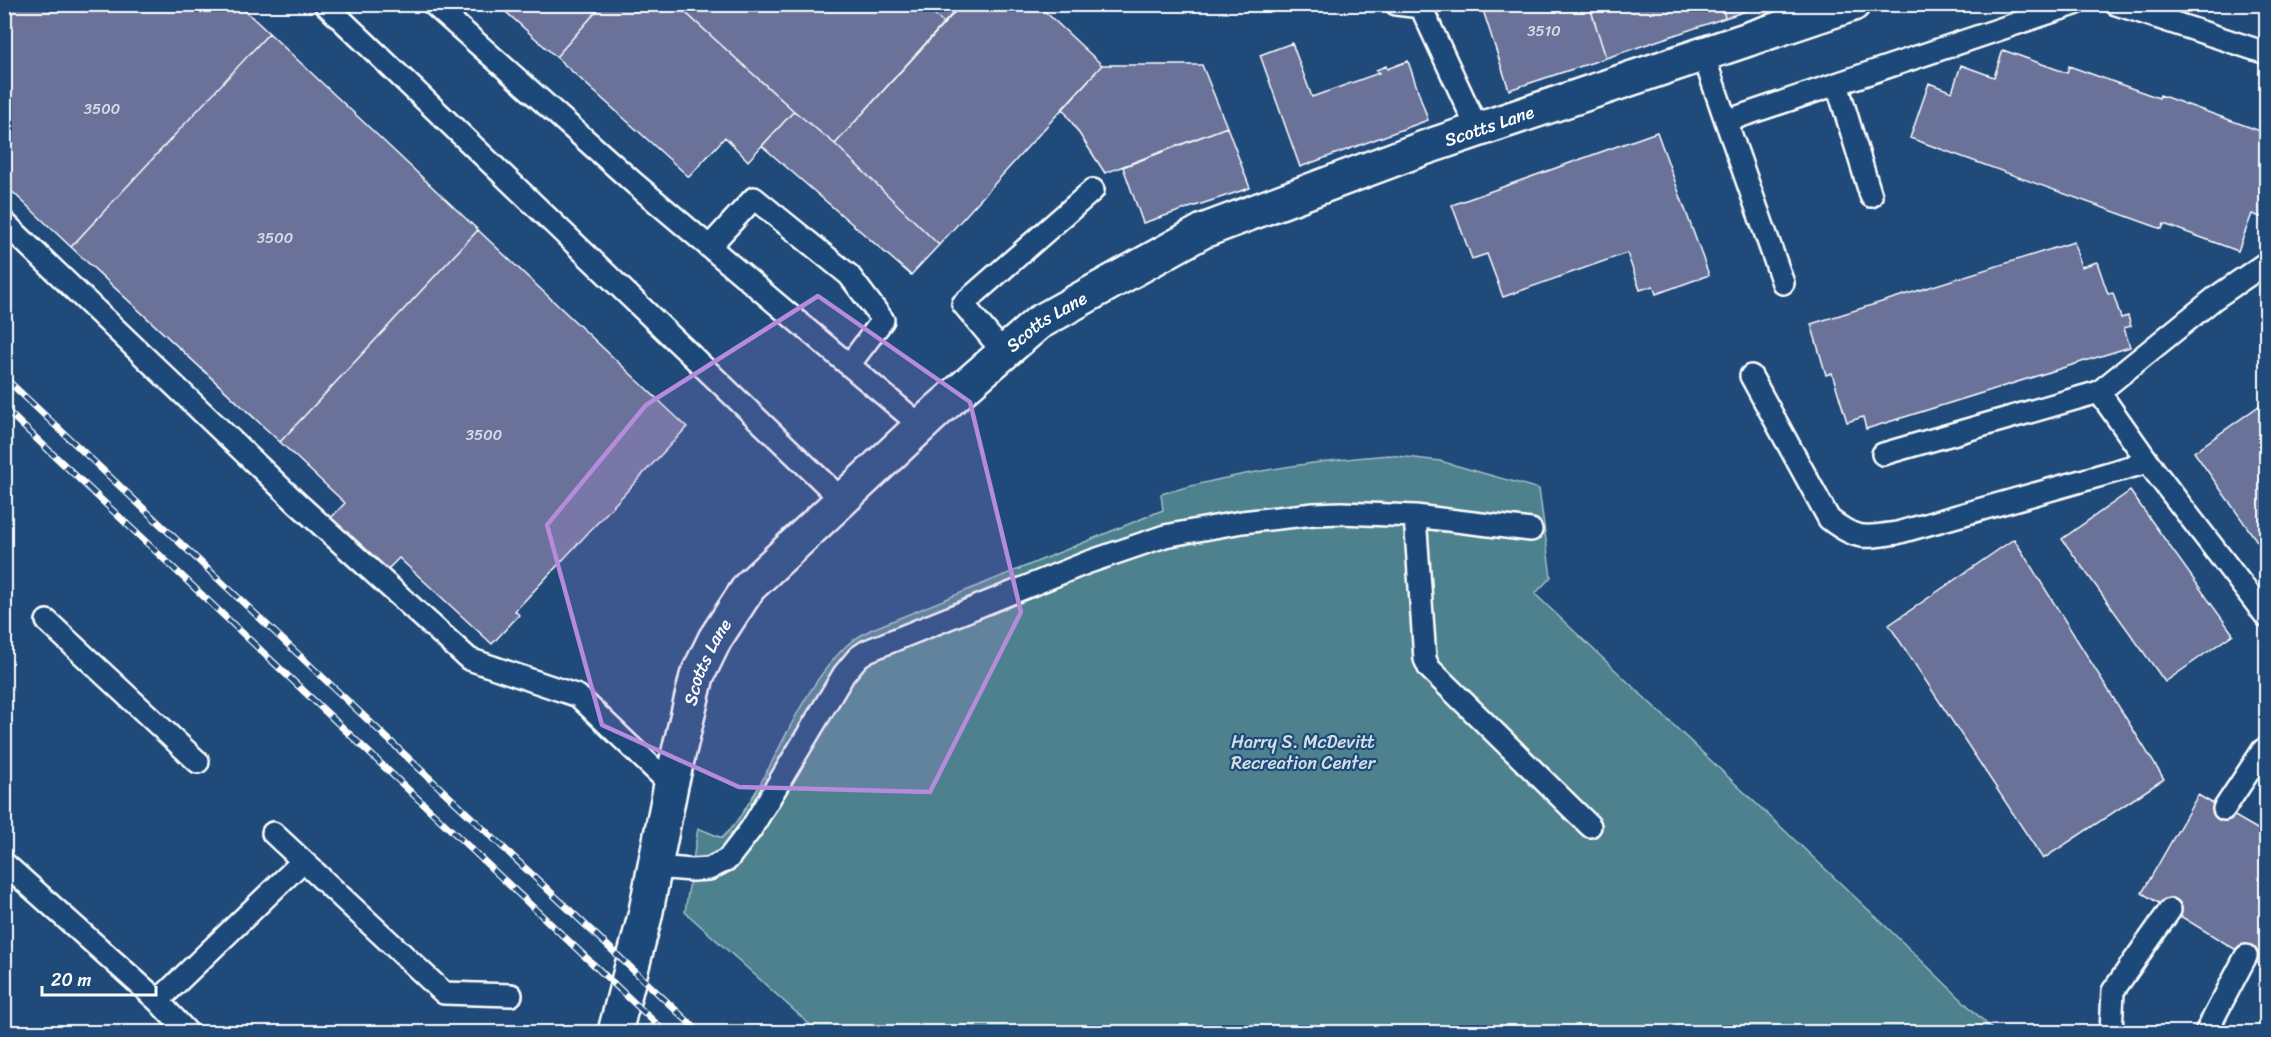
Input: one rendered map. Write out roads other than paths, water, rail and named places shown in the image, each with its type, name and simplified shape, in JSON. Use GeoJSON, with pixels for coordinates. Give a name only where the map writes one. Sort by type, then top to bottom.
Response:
{"type":"FeatureCollection","features":[{"type":"Feature","properties":{"kind":"street","name":"Scotts Lane"},"geometry":{"type":"LineString","coordinates":[[615,1032],[645,916],[671,785],[697,676],[715,639],[749,587],[921,426],[1038,323],[1203,231],[1424,148],[1853,4]]}},
{"type":"Feature","properties":{"kind":"lane"},"geometry":{"type":"LineString","coordinates":[[325,4],[842,500]]}},
{"type":"Feature","properties":{"kind":"lane"},"geometry":{"type":"LineString","coordinates":[[433,4],[709,247],[921,426]]}},
{"type":"Feature","properties":{"kind":"lane"},"geometry":{"type":"LineString","coordinates":[[1396,4],[1421,7],[1478,130]]}},
{"type":"Feature","properties":{"kind":"lane"},"geometry":{"type":"LineString","coordinates":[[1726,121],[1837,84],[2031,11],[2074,4]]}},
{"type":"Feature","properties":{"kind":"lane"},"geometry":{"type":"LineString","coordinates":[[2116,4],[2266,53]]}},
{"type":"Feature","properties":{"kind":"lane"},"geometry":{"type":"LineString","coordinates":[[1703,54],[1783,283]]}},
{"type":"Feature","properties":{"kind":"lane"},"geometry":{"type":"LineString","coordinates":[[1837,84],[1871,195]]}},
{"type":"Feature","properties":{"kind":"lane"},"geometry":{"type":"LineString","coordinates":[[1004,353],[963,304],[1093,190]]}},
{"type":"Feature","properties":{"kind":"lane"},"geometry":{"type":"LineString","coordinates":[[709,247],[754,198],[849,275],[883,320],[849,365]]}},
{"type":"Feature","properties":{"kind":"lane"},"geometry":{"type":"LineString","coordinates":[[4,222],[297,503],[469,659],[578,696],[671,785]]}},
{"type":"Feature","properties":{"kind":"lane"},"geometry":{"type":"LineString","coordinates":[[1882,454],[2099,392],[2215,298],[2266,263]]}},
{"type":"Feature","properties":{"kind":"lane"},"geometry":{"type":"LineString","coordinates":[[1751,376],[1829,519],[1847,533],[1868,538],[1897,533],[2148,462]]}},
{"type":"Feature","properties":{"kind":"lane"},"geometry":{"type":"LineString","coordinates":[[2099,392],[2148,462],[2266,616]]}},
{"type":"Feature","properties":{"kind":"lane"},"geometry":{"type":"LineString","coordinates":[[655,867],[709,869],[728,858],[756,821],[844,674],[858,657],[867,651],[1086,563],[1165,536],[1242,522],[1314,513],[1415,516],[1531,530]]}},
{"type":"Feature","properties":{"kind":"lane"},"geometry":{"type":"LineString","coordinates":[[1415,516],[1425,659],[1429,668],[1590,826]]}},
{"type":"Feature","properties":{"kind":"lane"},"geometry":{"type":"LineString","coordinates":[[47,621],[198,762]]}},
{"type":"Feature","properties":{"kind":"lane"},"geometry":{"type":"LineString","coordinates":[[2224,810],[2265,748]]}},
{"type":"Feature","properties":{"kind":"lane"},"geometry":{"type":"LineString","coordinates":[[273,833],[444,993],[511,995]]}},
{"type":"Feature","properties":{"kind":"lane"},"geometry":{"type":"LineString","coordinates":[[158,1002],[303,861]]}},
{"type":"Feature","properties":{"kind":"lane"},"geometry":{"type":"LineString","coordinates":[[4,863],[158,1002],[187,1032]]}},
{"type":"Feature","properties":{"kind":"lane"},"geometry":{"type":"LineString","coordinates":[[2111,1032],[2113,991],[2170,910]]}},
{"type":"Feature","properties":{"kind":"lane"},"geometry":{"type":"LineString","coordinates":[[2206,1032],[2246,956]]}},
{"type":"Feature","properties":{"kind":"railway"},"geometry":{"type":"LineString","coordinates":[[4,377],[699,1032]]}},
{"type":"Feature","properties":{"kind":"railway"},"geometry":{"type":"LineString","coordinates":[[4,408],[665,1032]]}},
{"type":"Feature","properties":{"kind":"park label","name":"Harry S. McDevitt Recreation Center"},"geometry":{"type":"Point","coordinates":[1303,752]}}]}
